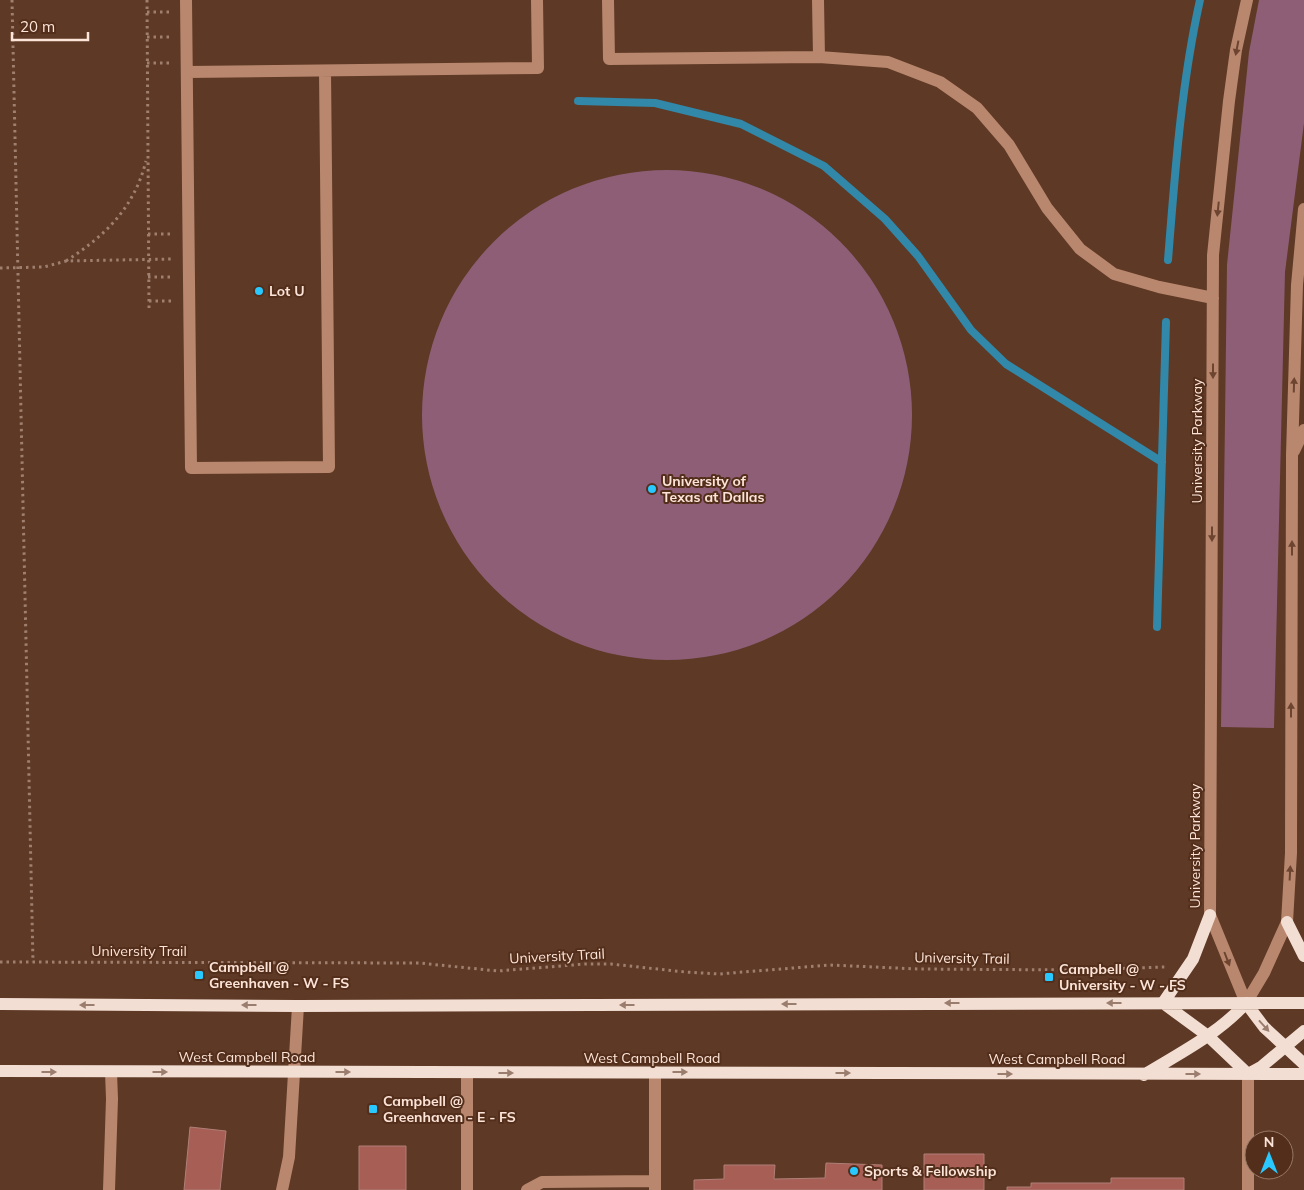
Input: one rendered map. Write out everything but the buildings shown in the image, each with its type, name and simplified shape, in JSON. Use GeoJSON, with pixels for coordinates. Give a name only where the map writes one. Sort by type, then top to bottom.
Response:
{"type":"FeatureCollection","features":[{"type":"Feature","properties":{"kind":"main road"},"geometry":{"type":"LineString","coordinates":[[1163,1003],[1193,959],[1210,915]]}},
{"type":"Feature","properties":{"kind":"main road"},"geometry":{"type":"LineString","coordinates":[[1288,922],[1304,956]]}},
{"type":"Feature","properties":{"kind":"main road"},"geometry":{"type":"LineString","coordinates":[[1163,1003],[1208,1036],[1248,1074],[1261,1067],[1304,1031]]}},
{"type":"Feature","properties":{"kind":"main road"},"geometry":{"type":"LineString","coordinates":[[1144,1075],[1208,1036],[1232,1018],[1246,1003]]}},
{"type":"Feature","properties":{"kind":"main road"},"geometry":{"type":"LineString","coordinates":[[1246,1003],[1264,1027],[1304,1064]]}},
{"type":"Feature","properties":{"kind":"main road"},"geometry":{"type":"LineString","coordinates":[[0,1004],[298,1006],[1304,1003]]}},
{"type":"Feature","properties":{"kind":"main road","name":"West Campbell Road"},"geometry":{"type":"LineString","coordinates":[[0,1072],[1304,1074]]}},
{"type":"Feature","properties":{"kind":"street"},"geometry":{"type":"LineString","coordinates":[[186,0],[191,468],[329,467],[325,70]]}},
{"type":"Feature","properties":{"kind":"street"},"geometry":{"type":"LineString","coordinates":[[187,72],[538,68],[537,0]]}},
{"type":"Feature","properties":{"kind":"street"},"geometry":{"type":"LineString","coordinates":[[608,0],[609,59],[819,58],[888,62],[940,82],[977,108],[1009,145],[1047,208],[1080,249],[1114,274],[1159,287],[1213,298]]}},
{"type":"Feature","properties":{"kind":"street"},"geometry":{"type":"LineString","coordinates":[[818,0],[819,58]]}},
{"type":"Feature","properties":{"kind":"street","name":"University Parkway"},"geometry":{"type":"LineString","coordinates":[[1246,1003],[1210,915],[1213,255],[1229,101],[1236,50],[1247,0]]}},
{"type":"Feature","properties":{"kind":"street"},"geometry":{"type":"LineString","coordinates":[[1246,1003],[1264,973],[1288,922],[1291,843],[1292,455],[1297,285],[1303,242],[1304,209]]}},
{"type":"Feature","properties":{"kind":"street"},"geometry":{"type":"LineString","coordinates":[[1292,455],[1304,430]]}},
{"type":"Feature","properties":{"kind":"street"},"geometry":{"type":"LineString","coordinates":[[282,1190],[289,1157],[298,1006]]}},
{"type":"Feature","properties":{"kind":"street"},"geometry":{"type":"LineString","coordinates":[[109,1190],[111,1072]]}},
{"type":"Feature","properties":{"kind":"street"},"geometry":{"type":"LineString","coordinates":[[467,1072],[467,1190]]}},
{"type":"Feature","properties":{"kind":"street"},"geometry":{"type":"LineString","coordinates":[[527,1190],[542,1182],[655,1186],[655,1072]]}},
{"type":"Feature","properties":{"kind":"street"},"geometry":{"type":"LineString","coordinates":[[1248,1074],[1248,1190]]}},
{"type":"Feature","properties":{"kind":"path"},"geometry":{"type":"LineString","coordinates":[[12,0],[33,962]]}},
{"type":"Feature","properties":{"kind":"path"},"geometry":{"type":"LineString","coordinates":[[147,0],[149,310]]}},
{"type":"Feature","properties":{"kind":"path"},"geometry":{"type":"LineString","coordinates":[[66,261],[98,237],[124,210],[141,180],[147,156]]}},
{"type":"Feature","properties":{"kind":"path"},"geometry":{"type":"LineString","coordinates":[[0,268],[44,267],[66,261],[148,260]]}},
{"type":"Feature","properties":{"kind":"path","name":"University Trail"},"geometry":{"type":"LineString","coordinates":[[0,962],[419,963],[498,971],[585,964],[611,964],[719,974],[830,965],[1066,970],[1167,967]]}},
{"type":"Feature","properties":{"kind":"shaded area"},"geometry":{"type":"Polygon","coordinates":[[[1259,0],[1304,0],[1304,123],[1285,272],[1274,728],[1221,727],[1227,265],[1249,52],[1259,0]]]}},
{"type":"Feature","properties":{"kind":"shaded area"},"geometry":{"type":"Polygon","coordinates":[[[667,170],[715,175],[738,180],[761,189],[803,211],[840,242],[871,279],[893,321],[902,344],[907,367],[912,415],[907,463],[902,486],[893,509],[871,551],[840,588],[803,619],[761,641],[738,650],[715,655],[667,660],[619,655],[596,650],[573,641],[531,619],[494,588],[463,551],[441,509],[432,486],[427,463],[422,415],[427,367],[432,344],[441,321],[463,279],[494,242],[531,211],[573,189],[596,180],[619,175],[667,170]]]}},
{"type":"Feature","properties":{"kind":"waterway"},"geometry":{"type":"LineString","coordinates":[[1168,260],[1183,97],[1200,0]]}},
{"type":"Feature","properties":{"kind":"waterway"},"geometry":{"type":"LineString","coordinates":[[578,101],[655,103],[741,124],[824,166],[885,219],[918,256],[971,330],[1006,364],[1162,462]]}},
{"type":"Feature","properties":{"kind":"waterway"},"geometry":{"type":"LineString","coordinates":[[1157,627],[1166,322]]}},
{"type":"Feature","properties":{"kind":"place","name":"Lot U"},"geometry":{"type":"Point","coordinates":[259,291]}},
{"type":"Feature","properties":{"kind":"place","name":"University of Texas at Dallas"},"geometry":{"type":"Point","coordinates":[652,489]}},
{"type":"Feature","properties":{"kind":"place","name":"Campbell @ Greenhaven - W - FS"},"geometry":{"type":"Point","coordinates":[199,975]}},
{"type":"Feature","properties":{"kind":"place","name":"Campbell @ University - W - FS"},"geometry":{"type":"Point","coordinates":[1049,977]}},
{"type":"Feature","properties":{"kind":"place","name":"Campbell @ Greenhaven - E - FS"},"geometry":{"type":"Point","coordinates":[373,1109]}},
{"type":"Feature","properties":{"kind":"place","name":"Sports & Fellowship"},"geometry":{"type":"Point","coordinates":[854,1171]}}]}
